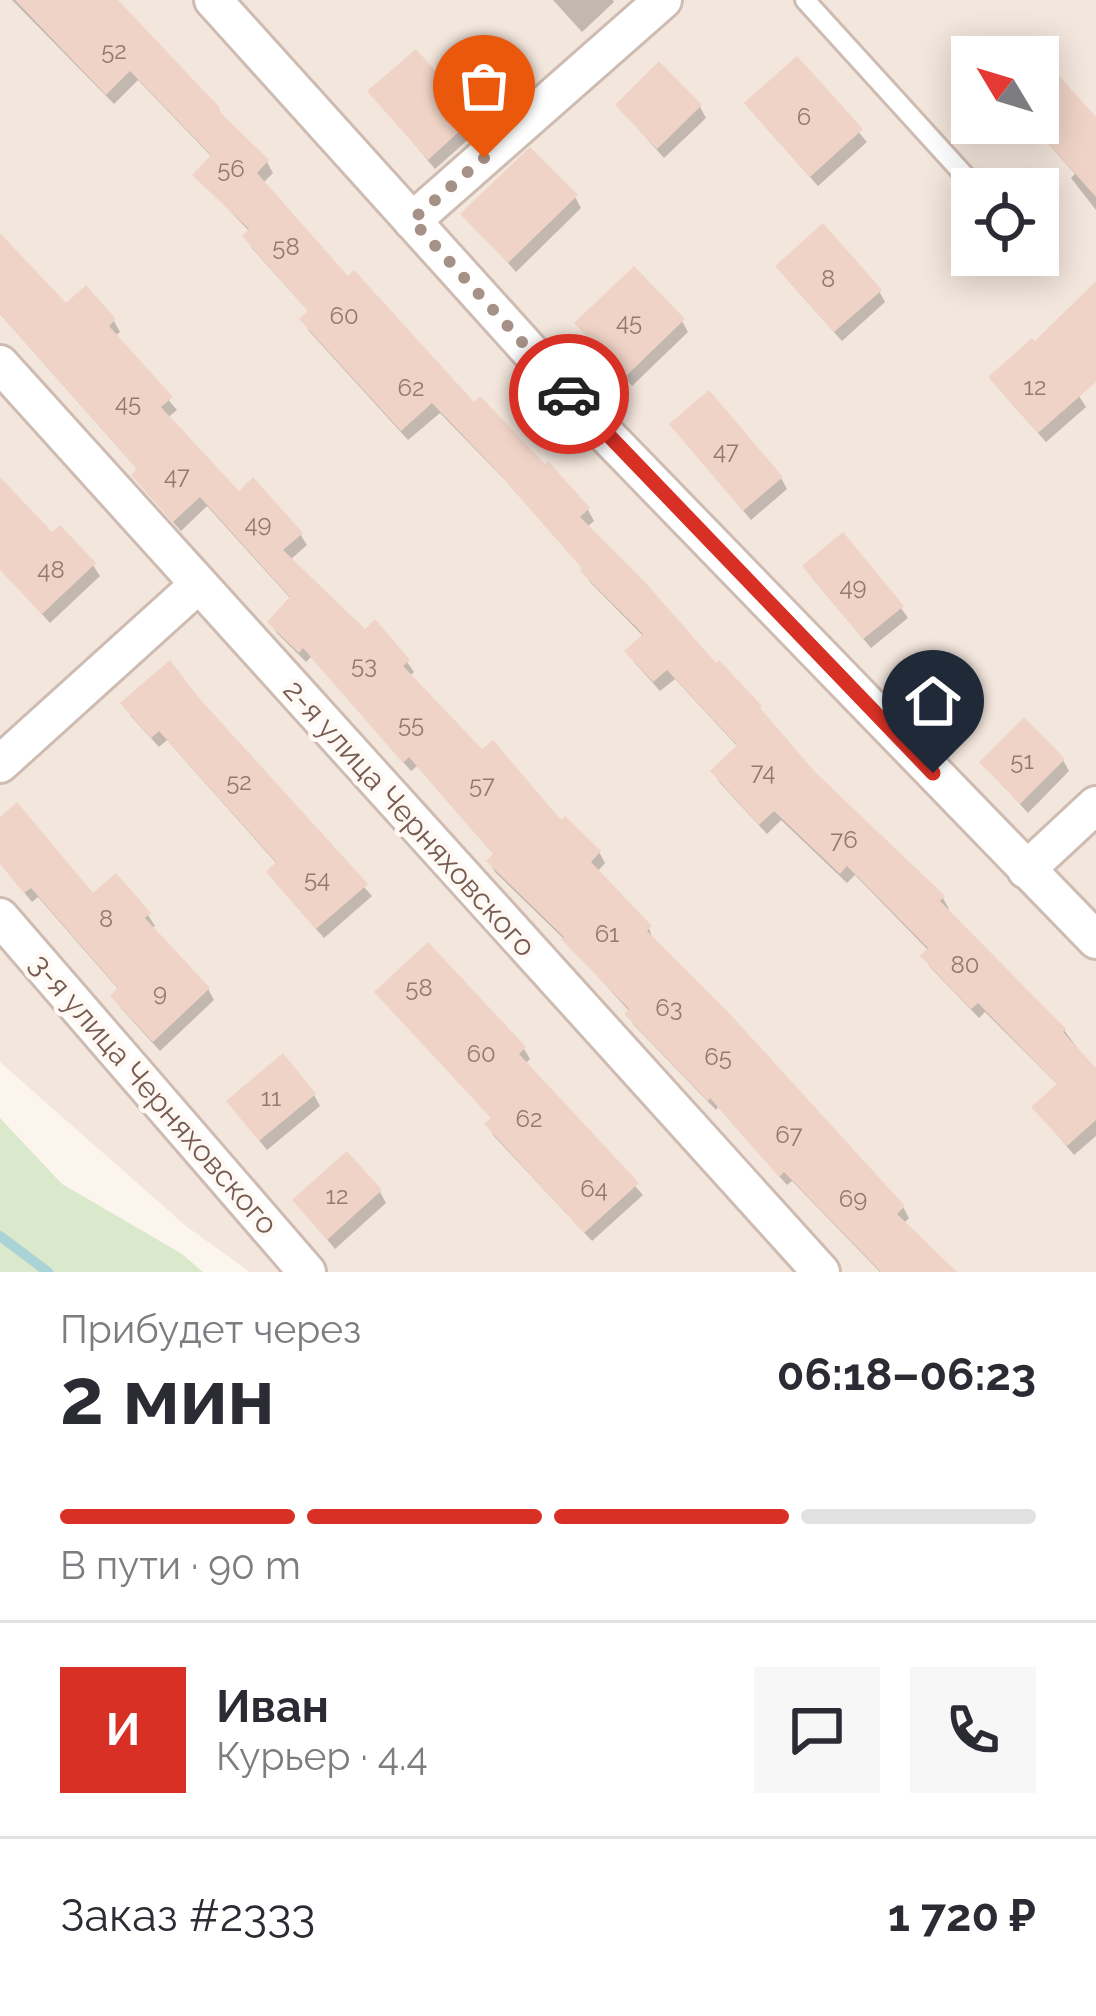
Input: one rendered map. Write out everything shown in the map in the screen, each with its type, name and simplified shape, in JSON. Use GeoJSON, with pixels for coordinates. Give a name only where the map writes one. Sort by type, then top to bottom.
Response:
{"type":"FeatureCollection","features":[{"type":"Feature","properties":{"kind":"street"},"geometry":{"type":"LineString","coordinates":[[213,0],[593,421],[1096,940]]}},
{"type":"Feature","properties":{"kind":"street"},"geometry":{"type":"LineString","coordinates":[[412,220],[663,0]]}},
{"type":"Feature","properties":{"kind":"street","name":"2-я улица Черняховского"},"geometry":{"type":"LineString","coordinates":[[0,364],[820,1272]]}},
{"type":"Feature","properties":{"kind":"street"},"geometry":{"type":"LineString","coordinates":[[0,764],[199,584]]}},
{"type":"Feature","properties":{"kind":"street"},"geometry":{"type":"LineString","coordinates":[[1026,870],[1096,805]]}},
{"type":"Feature","properties":{"kind":"street","name":"3-я улица Черняховского"},"geometry":{"type":"LineString","coordinates":[[0,917],[308,1272]]}},
{"type":"Feature","properties":{"kind":"lane"},"geometry":{"type":"LineString","coordinates":[[805,0],[958,168]]}},
{"type":"Feature","properties":{"kind":"shaded area"},"geometry":{"type":"Polygon","coordinates":[[[0,0],[1096,0],[1096,1272],[250,1272],[186,1226],[0,1062],[0,0]]]}},
{"type":"Feature","properties":{"kind":"green space"},"geometry":{"type":"Polygon","coordinates":[[[0,1118],[62,1184],[182,1254],[203,1272],[0,1272],[0,1118]]]}},
{"type":"Feature","properties":{"kind":"building"},"geometry":{"type":"Polygon","coordinates":[[[15,0],[118,0],[269,160],[257,173],[348,276],[354,270],[474,402],[480,396],[545,464],[548,461],[590,508],[580,517],[762,706],[815,772],[945,896],[940,901],[1066,1029],[1063,1032],[1096,1068],[1096,1120],[1067,1146],[1031,1107],[1057,1084],[978,1003],[971,1009],[920,956],[928,948],[847,866],[840,874],[774,811],[759,825],[710,771],[737,745],[667,670],[653,682],[624,651],[643,634],[580,571],[495,469],[432,403],[401,431],[299,319],[308,311],[242,236],[249,229],[192,175],[211,155],[130,71],[106,95],[15,0]]]}},
{"type":"Feature","properties":{"kind":"building"},"geometry":{"type":"Polygon","coordinates":[[[416,49],[476,116],[428,160],[367,91],[416,49]]]}},
{"type":"Feature","properties":{"kind":"building"},"geometry":{"type":"Polygon","coordinates":[[[797,56],[863,129],[810,177],[744,103],[797,56]]]}},
{"type":"Feature","properties":{"kind":"building"},"geometry":{"type":"Polygon","coordinates":[[[659,61],[702,105],[657,149],[615,105],[659,61]]]}},
{"type":"Feature","properties":{"kind":"building"},"geometry":{"type":"Polygon","coordinates":[[[1059,76],[1096,117],[1096,197],[1049,144],[1059,144],[1059,76]]]}},
{"type":"Feature","properties":{"kind":"building"},"geometry":{"type":"Polygon","coordinates":[[[530,147],[578,195],[508,263],[460,214],[530,147]]]}},
{"type":"Feature","properties":{"kind":"building"},"geometry":{"type":"Polygon","coordinates":[[[823,223],[882,290],[834,332],[775,266],[823,223]]]}},
{"type":"Feature","properties":{"kind":"building"},"geometry":{"type":"Polygon","coordinates":[[[0,233],[66,303],[86,285],[116,319],[109,326],[173,397],[161,407],[239,491],[253,477],[303,533],[283,550],[365,629],[375,619],[410,660],[403,666],[482,749],[493,740],[561,820],[565,816],[601,851],[591,862],[652,926],[647,931],[728,1012],[905,1206],[897,1214],[957,1272],[881,1272],[784,1172],[779,1177],[710,1098],[708,1101],[624,1014],[629,1009],[486,861],[493,854],[409,757],[403,763],[303,648],[299,653],[267,622],[290,597],[200,497],[173,522],[131,475],[137,469],[0,314],[0,233]]]}},
{"type":"Feature","properties":{"kind":"building"},"geometry":{"type":"Polygon","coordinates":[[[634,266],[685,319],[625,377],[574,323],[634,266]]]}},
{"type":"Feature","properties":{"kind":"building"},"geometry":{"type":"Polygon","coordinates":[[[1096,281],[1096,382],[1038,433],[988,377],[1032,338],[1035,341],[1096,281]]]}},
{"type":"Feature","properties":{"kind":"building"},"geometry":{"type":"Polygon","coordinates":[[[709,390],[783,477],[743,511],[669,424],[709,390]]]}},
{"type":"Feature","properties":{"kind":"building"},"geometry":{"type":"Polygon","coordinates":[[[0,477],[52,532],[60,525],[96,563],[42,614],[0,570],[0,477]]]}},
{"type":"Feature","properties":{"kind":"building"},"geometry":{"type":"Polygon","coordinates":[[[843,532],[904,606],[863,639],[802,566],[843,532]]]}},
{"type":"Feature","properties":{"kind":"building"},"geometry":{"type":"Polygon","coordinates":[[[170,660],[368,884],[316,929],[266,872],[276,862],[159,731],[151,738],[120,703],[170,660]]]}},
{"type":"Feature","properties":{"kind":"building"},"geometry":{"type":"Polygon","coordinates":[[[1024,717],[1065,759],[1020,804],[979,762],[1024,717]]]}},
{"type":"Feature","properties":{"kind":"building"},"geometry":{"type":"Polygon","coordinates":[[[17,802],[93,893],[116,873],[151,913],[145,918],[210,988],[153,1042],[110,996],[118,988],[31,888],[24,893],[0,864],[0,817],[17,802]]]}},
{"type":"Feature","properties":{"kind":"building"},"geometry":{"type":"Polygon","coordinates":[[[428,942],[526,1047],[519,1054],[639,1183],[584,1233],[484,1124],[491,1118],[374,992],[428,942]]]}},
{"type":"Feature","properties":{"kind":"building"},"geometry":{"type":"Polygon","coordinates":[[[283,1053],[316,1094],[259,1141],[226,1101],[283,1053]]]}},
{"type":"Feature","properties":{"kind":"building"},"geometry":{"type":"Polygon","coordinates":[[[347,1151],[382,1190],[327,1240],[292,1200],[347,1151]]]}},
{"type":"Feature","properties":{"kind":"waterway"},"geometry":{"type":"LineString","coordinates":[[0,1236],[48,1272]]}},
{"type":"Feature","properties":{"kind":"way so far"},"geometry":{"type":"LineString","coordinates":[[484,158],[412,220],[569,394]]}},
{"type":"Feature","properties":{"kind":"route"},"geometry":{"type":"LineString","coordinates":[[569,394],[933,773]]}}]}
